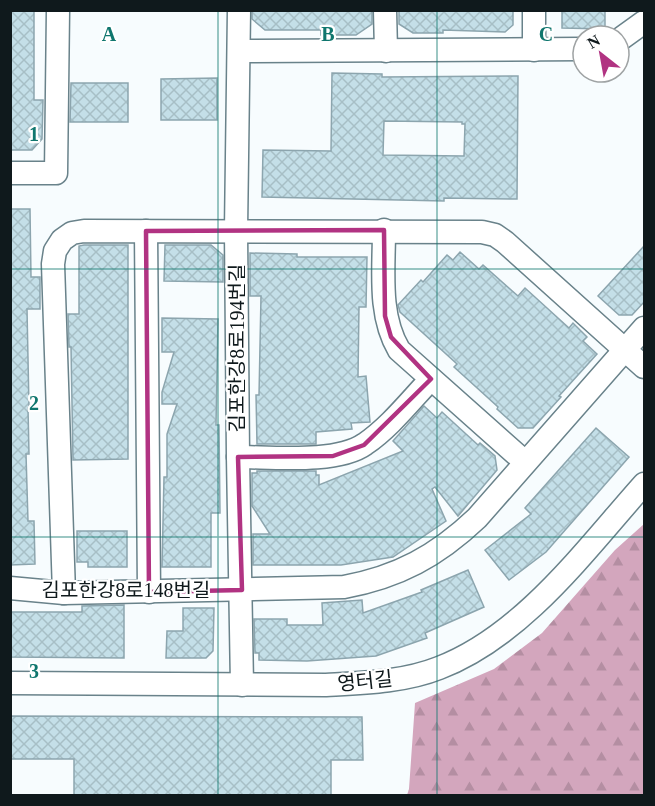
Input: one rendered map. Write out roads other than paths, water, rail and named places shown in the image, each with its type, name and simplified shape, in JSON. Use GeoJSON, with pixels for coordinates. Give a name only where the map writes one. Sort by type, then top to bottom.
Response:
{"type":"FeatureCollection","features":[{"type":"Feature","properties":{"kind":"street"},"geometry":{"type":"LineString","coordinates":[[10,173],[56,173],[58,10]]}},
{"type":"Feature","properties":{"kind":"street","name":"김포한강8로194번길"},"geometry":{"type":"LineString","coordinates":[[239,10],[236,230],[242,685]]}},
{"type":"Feature","properties":{"kind":"street"},"geometry":{"type":"LineString","coordinates":[[386,10],[386,51]]}},
{"type":"Feature","properties":{"kind":"street"},"geometry":{"type":"LineString","coordinates":[[534,10],[534,50]]}},
{"type":"Feature","properties":{"kind":"street"},"geometry":{"type":"LineString","coordinates":[[631,32],[645,22]]}},
{"type":"Feature","properties":{"kind":"street"},"geometry":{"type":"LineString","coordinates":[[240,51],[571,49]]}},
{"type":"Feature","properties":{"kind":"street"},"geometry":{"type":"LineString","coordinates":[[384,230],[385,316],[391,337],[399,350],[525,462]]}},
{"type":"Feature","properties":{"kind":"street"},"geometry":{"type":"LineString","coordinates":[[64,593],[53,264],[55,251],[62,240],[72,233],[84,231],[384,230],[482,232],[495,235],[645,367]]}},
{"type":"Feature","properties":{"kind":"street"},"geometry":{"type":"LineString","coordinates":[[146,231],[149,592]]}},
{"type":"Feature","properties":{"kind":"street","name":"김포한강8로148번길"},"geometry":{"type":"LineString","coordinates":[[10,588],[64,593],[344,587],[374,581],[402,570],[428,557],[460,534],[477,518],[645,328]]}},
{"type":"Feature","properties":{"kind":"street"},"geometry":{"type":"LineString","coordinates":[[238,457],[333,456],[349,452],[364,445],[379,433],[431,379]]}},
{"type":"Feature","properties":{"kind":"street","name":"영터길"},"geometry":{"type":"LineString","coordinates":[[10,683],[326,685],[403,678],[437,669],[472,653],[512,626],[560,578],[645,484]]}}]}
